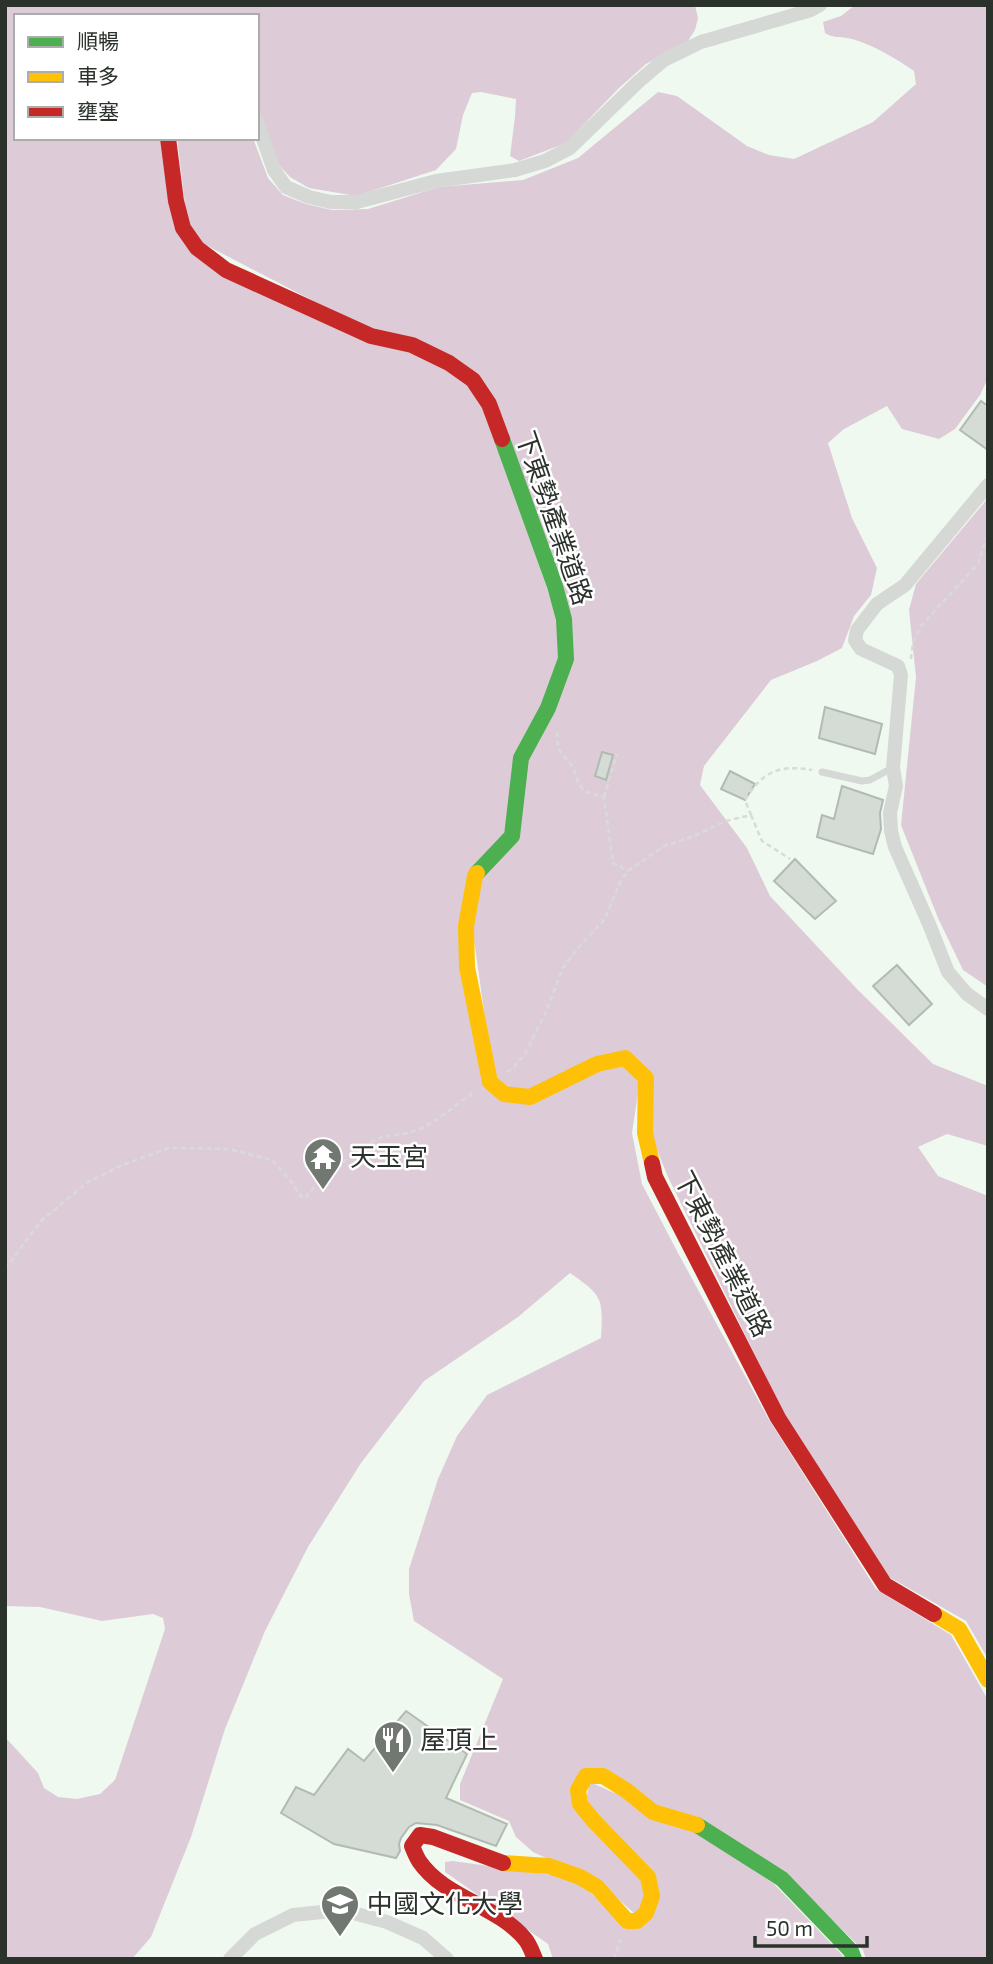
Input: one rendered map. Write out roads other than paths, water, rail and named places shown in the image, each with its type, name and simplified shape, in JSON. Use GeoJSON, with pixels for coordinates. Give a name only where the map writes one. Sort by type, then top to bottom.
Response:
{"type":"FeatureCollection","features":[{"type":"Feature","properties":{"kind":"street"},"geometry":{"type":"LineString","coordinates":[[259,128],[274,170],[286,187],[309,197],[331,202],[357,202],[436,181],[515,170],[545,161],[570,148],[664,60],[701,42],[811,10],[820,5]]}},
{"type":"Feature","properties":{"kind":"street","name":"下東勢產業道路"},"geometry":{"type":"LineString","coordinates":[[168,140],[176,201],[183,228],[197,248],[226,271],[371,336],[412,345],[449,363],[473,380],[489,404],[555,586],[564,619],[566,659],[548,708],[521,758],[512,836],[475,876],[466,926],[467,967],[490,1082],[504,1094],[530,1097],[597,1064],[625,1058],[646,1078],[646,1133],[655,1177],[778,1419],[885,1585],[959,1629],[988,1680]]}},
{"type":"Feature","properties":{"kind":"street"},"geometry":{"type":"LineString","coordinates":[[988,485],[905,586],[877,604],[857,631],[855,640],[861,649],[898,666],[901,675],[893,768],[896,786],[890,813],[895,848],[948,972],[967,994],[988,1009]]}},
{"type":"Feature","properties":{"kind":"street"},"geometry":{"type":"LineString","coordinates":[[535,1959],[526,1940],[495,1912],[433,1877],[415,1857],[412,1846],[420,1835],[433,1837],[507,1864],[549,1866],[580,1877],[597,1887],[627,1922],[637,1921],[646,1913],[652,1896],[648,1877],[580,1804],[578,1790],[586,1776],[603,1776],[653,1812],[696,1824],[731,1845],[782,1880],[851,1951],[855,1959]]}},
{"type":"Feature","properties":{"kind":"street"},"geometry":{"type":"LineString","coordinates":[[230,1959],[255,1934],[293,1915],[342,1910],[387,1922],[411,1932],[423,1938],[447,1959]]}},
{"type":"Feature","properties":{"kind":"lane"},"geometry":{"type":"LineString","coordinates":[[822,772],[862,781],[870,780],[893,768]]}},
{"type":"Feature","properties":{"kind":"place","name":"天玉宮"},"geometry":{"type":"Point","coordinates":[323,1191]}},
{"type":"Feature","properties":{"kind":"place","name":"屋頂上"},"geometry":{"type":"Point","coordinates":[393,1774]}},
{"type":"Feature","properties":{"kind":"place","name":"中國文化大學"},"geometry":{"type":"Point","coordinates":[340,1938]}}]}
